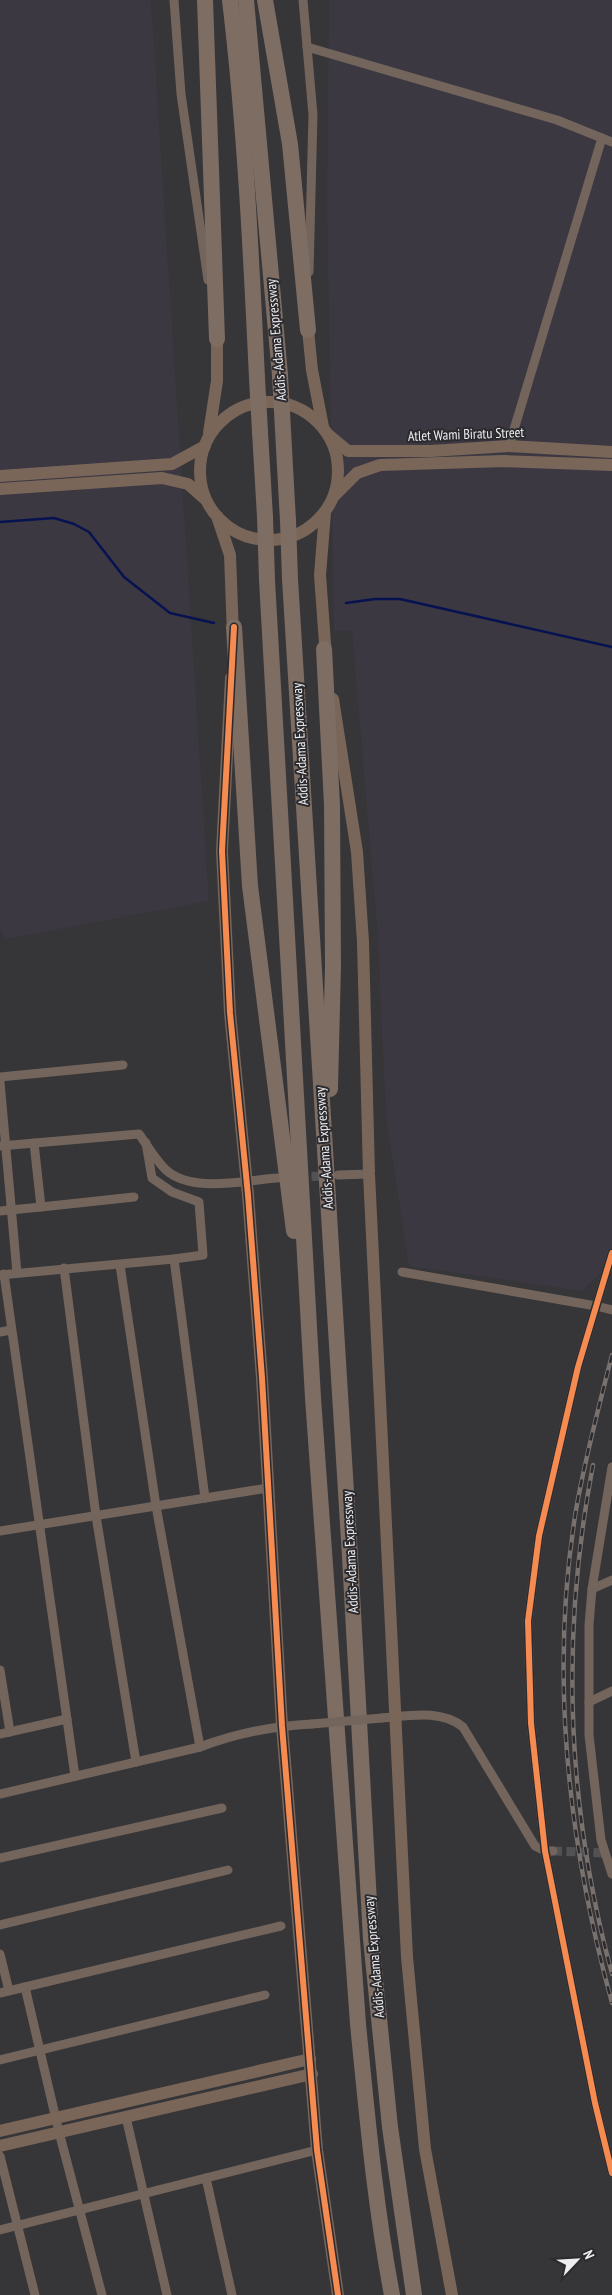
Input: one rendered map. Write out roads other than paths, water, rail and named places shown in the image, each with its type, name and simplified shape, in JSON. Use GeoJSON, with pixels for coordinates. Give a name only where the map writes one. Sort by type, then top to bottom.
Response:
{"type":"FeatureCollection","features":[{"type":"Feature","properties":{"kind":"highway"},"geometry":{"type":"LineString","coordinates":[[205,0],[217,339]]}},
{"type":"Feature","properties":{"kind":"highway","name":"Addis-Adama Expressway"},"geometry":{"type":"LineString","coordinates":[[230,0],[237,58],[251,251],[267,580],[309,1335],[358,2024],[368,2127],[385,2260],[392,2295]]}},
{"type":"Feature","properties":{"kind":"highway","name":"Addis-Adama Expressway"},"geometry":{"type":"LineString","coordinates":[[246,0],[280,375],[290,579],[350,1557],[371,1939],[390,2127],[414,2295]]}},
{"type":"Feature","properties":{"kind":"highway"},"geometry":{"type":"LineString","coordinates":[[265,0],[290,144],[308,330]]}},
{"type":"Feature","properties":{"kind":"highway"},"geometry":{"type":"LineString","coordinates":[[234,626],[250,886],[285,1168],[309,1335]]}},
{"type":"Feature","properties":{"kind":"highway"},"geometry":{"type":"LineString","coordinates":[[324,649],[332,805],[333,956],[327,1197]]}},
{"type":"Feature","properties":{"kind":"street"},"geometry":{"type":"LineString","coordinates":[[174,0],[181,94],[217,339],[217,381],[200,474],[207,501],[225,534],[230,555],[234,626],[222,851],[230,1013],[247,1180],[282,1726],[317,2150],[338,2295]]}},
{"type":"Feature","properties":{"kind":"street"},"geometry":{"type":"LineString","coordinates":[[303,0],[313,115],[308,330],[312,370],[325,430],[336,453],[338,468],[334,496]]}},
{"type":"Feature","properties":{"kind":"street"},"geometry":{"type":"LineString","coordinates":[[307,47],[557,120],[612,142]]}},
{"type":"Feature","properties":{"kind":"street"},"geometry":{"type":"LineString","coordinates":[[509,446],[602,138]]}},
{"type":"Feature","properties":{"kind":"street"},"geometry":{"type":"LineString","coordinates":[[0,476],[172,464],[206,444],[217,425],[232,412],[251,404],[270,402],[290,405],[308,414],[325,430]]}},
{"type":"Feature","properties":{"kind":"street","name":"Atlet Wami Biratu Street"},"geometry":{"type":"LineString","coordinates":[[325,430],[348,451],[431,456],[509,446],[612,452]]}},
{"type":"Feature","properties":{"kind":"street"},"geometry":{"type":"LineString","coordinates":[[557,463],[560,448]]}},
{"type":"Feature","properties":{"kind":"street"},"geometry":{"type":"LineString","coordinates":[[216,516],[238,533],[257,540],[276,540],[295,536],[311,526],[325,513],[334,496],[357,473],[380,465],[431,456],[612,466]]}},
{"type":"Feature","properties":{"kind":"street"},"geometry":{"type":"LineString","coordinates":[[0,489],[162,478],[188,484],[207,501]]}},
{"type":"Feature","properties":{"kind":"street"},"geometry":{"type":"LineString","coordinates":[[325,513],[320,575],[324,649],[357,852],[363,942],[369,1174],[407,1957],[424,2140],[452,2295]]}},
{"type":"Feature","properties":{"kind":"street"},"geometry":{"type":"LineString","coordinates":[[0,1077],[122,1065]]}},
{"type":"Feature","properties":{"kind":"street"},"geometry":{"type":"LineString","coordinates":[[0,1082],[3,1145],[17,1273]]}},
{"type":"Feature","properties":{"kind":"street"},"geometry":{"type":"LineString","coordinates":[[3,1145],[139,1134],[165,1169],[186,1182],[216,1183],[278,1178]]}},
{"type":"Feature","properties":{"kind":"street"},"geometry":{"type":"LineString","coordinates":[[34,1143],[40,1207]]}},
{"type":"Feature","properties":{"kind":"street"},"geometry":{"type":"LineString","coordinates":[[75,1776],[2,1275],[64,1268],[120,1265],[203,1255],[199,1202],[172,1192],[152,1178],[146,1143]]}},
{"type":"Feature","properties":{"kind":"street"},"geometry":{"type":"LineString","coordinates":[[338,1175],[369,1174]]}},
{"type":"Feature","properties":{"kind":"street"},"geometry":{"type":"LineString","coordinates":[[0,1211],[134,1197]]}},
{"type":"Feature","properties":{"kind":"street"},"geometry":{"type":"LineString","coordinates":[[612,1253],[578,1367],[539,1536],[528,1621],[531,1723],[549,1851],[595,2103],[612,2174]]}},
{"type":"Feature","properties":{"kind":"street"},"geometry":{"type":"LineString","coordinates":[[174,1259],[205,1498]]}},
{"type":"Feature","properties":{"kind":"street"},"geometry":{"type":"LineString","coordinates":[[120,1265],[156,1506],[200,1747]]}},
{"type":"Feature","properties":{"kind":"street"},"geometry":{"type":"LineString","coordinates":[[64,1268],[96,1516],[136,1762]]}},
{"type":"Feature","properties":{"kind":"street"},"geometry":{"type":"LineString","coordinates":[[402,1272],[612,1310]]}},
{"type":"Feature","properties":{"kind":"street"},"geometry":{"type":"LineString","coordinates":[[0,1332],[11,1330]]}},
{"type":"Feature","properties":{"kind":"street"},"geometry":{"type":"LineString","coordinates":[[612,1467],[592,1589],[589,1625],[589,1735],[601,1840],[612,1874]]}},
{"type":"Feature","properties":{"kind":"street"},"geometry":{"type":"LineString","coordinates":[[0,1532],[268,1488]]}},
{"type":"Feature","properties":{"kind":"street"},"geometry":{"type":"LineString","coordinates":[[592,1589],[612,1580]]}},
{"type":"Feature","properties":{"kind":"street"},"geometry":{"type":"LineString","coordinates":[[0,1670],[10,1732]]}},
{"type":"Feature","properties":{"kind":"street"},"geometry":{"type":"LineString","coordinates":[[589,1702],[612,1691]]}},
{"type":"Feature","properties":{"kind":"street"},"geometry":{"type":"LineString","coordinates":[[0,1794],[200,1747],[230,1735],[282,1726],[437,1715],[452,1718],[463,1727],[535,1846],[549,1851]]}},
{"type":"Feature","properties":{"kind":"street"},"geometry":{"type":"LineString","coordinates":[[0,1734],[67,1719]]}},
{"type":"Feature","properties":{"kind":"street"},"geometry":{"type":"LineString","coordinates":[[0,1858],[222,1808]]}},
{"type":"Feature","properties":{"kind":"street"},"geometry":{"type":"LineString","coordinates":[[0,1925],[228,1870]]}},
{"type":"Feature","properties":{"kind":"street"},"geometry":{"type":"LineString","coordinates":[[0,1954],[5,1992],[281,1926]]}},
{"type":"Feature","properties":{"kind":"street"},"geometry":{"type":"LineString","coordinates":[[25,1987],[59,2132],[102,2295]]}},
{"type":"Feature","properties":{"kind":"street"},"geometry":{"type":"LineString","coordinates":[[0,2060],[265,1995]]}},
{"type":"Feature","properties":{"kind":"street"},"geometry":{"type":"LineString","coordinates":[[0,2131],[310,2059]]}},
{"type":"Feature","properties":{"kind":"street"},"geometry":{"type":"LineString","coordinates":[[0,2146],[312,2074]]}},
{"type":"Feature","properties":{"kind":"street"},"geometry":{"type":"LineString","coordinates":[[126,2117],[142,2195],[167,2295]]}},
{"type":"Feature","properties":{"kind":"street"},"geometry":{"type":"LineString","coordinates":[[0,2230],[317,2150]]}},
{"type":"Feature","properties":{"kind":"street"},"geometry":{"type":"LineString","coordinates":[[0,2156],[19,2225],[35,2295]]}},
{"type":"Feature","properties":{"kind":"street"},"geometry":{"type":"LineString","coordinates":[[206,2178],[232,2295]]}},
{"type":"Feature","properties":{"kind":"waterway"},"geometry":{"type":"LineString","coordinates":[[0,522],[54,518],[74,524],[89,532],[124,577],[170,613],[214,623]]}},
{"type":"Feature","properties":{"kind":"waterway"},"geometry":{"type":"LineString","coordinates":[[346,603],[375,599],[400,599],[612,647]]}},
{"type":"Feature","properties":{"kind":"tunnel"},"geometry":{"type":"LineString","coordinates":[[298,1177],[330,1176]]}},
{"type":"Feature","properties":{"kind":"tunnel"},"geometry":{"type":"LineString","coordinates":[[553,1851],[605,1853]]}},
{"type":"Feature","properties":{"kind":"railway"},"geometry":{"type":"LineString","coordinates":[[612,1355],[576,1510],[568,1572],[564,1634],[567,1758],[574,1820],[584,1881],[612,2003]]}},
{"type":"Feature","properties":{"kind":"railway"},"geometry":{"type":"LineString","coordinates":[[593,1465],[582,1529],[576,1593],[572,1657],[573,1720],[577,1784],[585,1847],[612,1974]]}}]}
